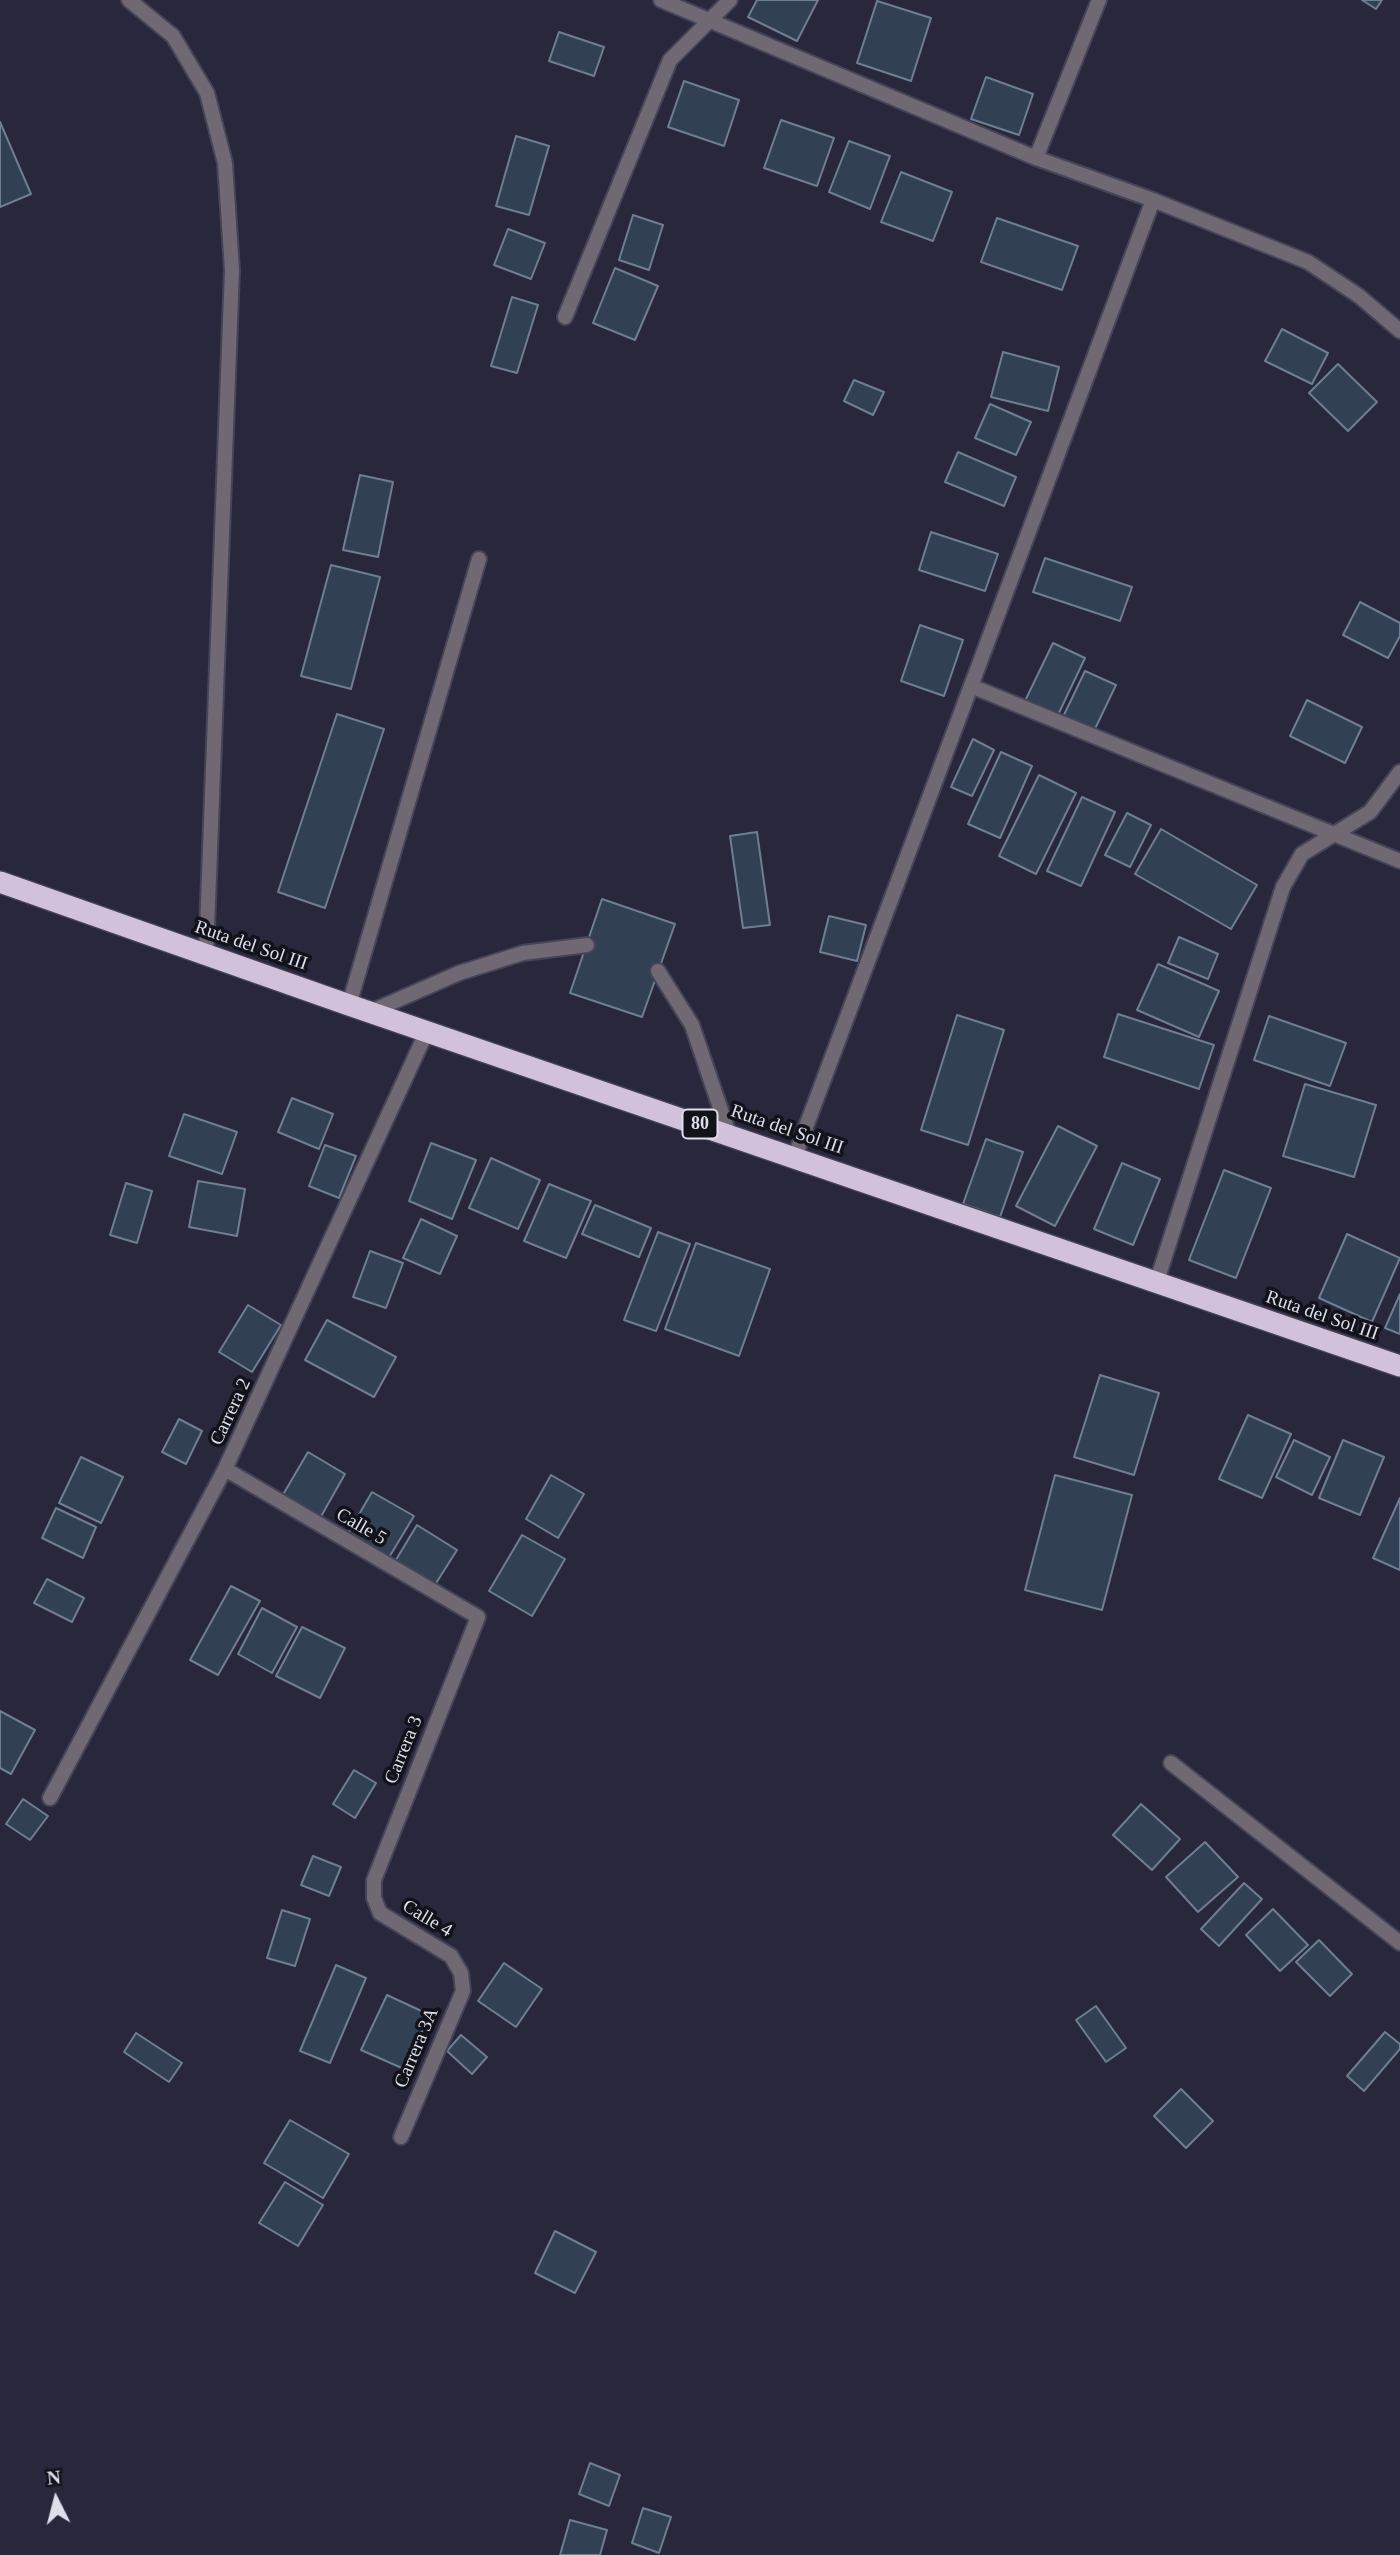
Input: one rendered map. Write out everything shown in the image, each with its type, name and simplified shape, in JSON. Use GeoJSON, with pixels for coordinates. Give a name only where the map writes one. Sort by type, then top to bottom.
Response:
{"type":"FeatureCollection","features":[{"type":"Feature","properties":{"kind":"highway","name":"Ruta del Sol III"},"geometry":{"type":"LineString","coordinates":[[0,882],[349,1005],[795,1156],[1156,1284],[1400,1366]]}},
{"type":"Feature","properties":{"kind":"street"},"geometry":{"type":"LineString","coordinates":[[129,0],[173,36],[207,93],[225,163],[232,270],[206,955]]}},
{"type":"Feature","properties":{"kind":"street"},"geometry":{"type":"LineString","coordinates":[[661,0],[1036,158],[1153,200],[1308,262],[1359,296],[1400,331]]}},
{"type":"Feature","properties":{"kind":"street"},"geometry":{"type":"LineString","coordinates":[[565,317],[670,60],[730,0]]}},
{"type":"Feature","properties":{"kind":"street"},"geometry":{"type":"LineString","coordinates":[[1036,158],[1098,0]]}},
{"type":"Feature","properties":{"kind":"street"},"geometry":{"type":"LineString","coordinates":[[795,1156],[1153,200]]}},
{"type":"Feature","properties":{"kind":"street"},"geometry":{"type":"LineString","coordinates":[[349,1005],[479,559]]}},
{"type":"Feature","properties":{"kind":"street"},"geometry":{"type":"LineString","coordinates":[[971,686],[1400,860]]}},
{"type":"Feature","properties":{"kind":"street"},"geometry":{"type":"LineString","coordinates":[[1156,1284],[1283,887],[1302,854],[1370,812],[1400,772]]}},
{"type":"Feature","properties":{"kind":"street"},"geometry":{"type":"LineString","coordinates":[[370,1012],[459,973],[523,953],[587,944]]}},
{"type":"Feature","properties":{"kind":"street"},"geometry":{"type":"LineString","coordinates":[[658,971],[692,1025],[729,1134]]}},
{"type":"Feature","properties":{"kind":"street","name":"Carrera 2"},"geometry":{"type":"LineString","coordinates":[[50,1798],[225,1469],[427,1031]]}},
{"type":"Feature","properties":{"kind":"street","name":"Calle 5"},"geometry":{"type":"LineString","coordinates":[[225,1469],[478,1617]]}},
{"type":"Feature","properties":{"kind":"street","name":"Carrera 3"},"geometry":{"type":"LineString","coordinates":[[374,1898],[374,1880],[478,1617]]}},
{"type":"Feature","properties":{"kind":"street"},"geometry":{"type":"LineString","coordinates":[[1171,1763],[1400,1943]]}},
{"type":"Feature","properties":{"kind":"street","name":"Calle 4"},"geometry":{"type":"LineString","coordinates":[[374,1898],[380,1913],[451,1956],[461,1973]]}},
{"type":"Feature","properties":{"kind":"street","name":"Carrera 3A"},"geometry":{"type":"LineString","coordinates":[[401,2137],[463,1991],[461,1973]]}},
{"type":"Feature","properties":{"kind":"building"},"geometry":{"type":"Polygon","coordinates":[[[757,0],[818,0],[797,41],[748,17],[757,0]]]}},
{"type":"Feature","properties":{"kind":"building"},"geometry":{"type":"Polygon","coordinates":[[[1362,0],[1382,0],[1376,9],[1362,0]]]}},
{"type":"Feature","properties":{"kind":"building"},"geometry":{"type":"Polygon","coordinates":[[[877,1],[931,18],[911,81],[857,63],[877,1]]]}},
{"type":"Feature","properties":{"kind":"building"},"geometry":{"type":"Polygon","coordinates":[[[559,32],[604,47],[594,76],[549,61],[559,32]]]}},
{"type":"Feature","properties":{"kind":"building"},"geometry":{"type":"Polygon","coordinates":[[[986,77],[1033,94],[1019,135],[971,119],[986,77]]]}},
{"type":"Feature","properties":{"kind":"building"},"geometry":{"type":"Polygon","coordinates":[[[684,81],[739,100],[724,146],[668,127],[684,81]]]}},
{"type":"Feature","properties":{"kind":"building"},"geometry":{"type":"Polygon","coordinates":[[[781,120],[834,138],[817,186],[764,168],[781,120]]]}},
{"type":"Feature","properties":{"kind":"building"},"geometry":{"type":"Polygon","coordinates":[[[0,122],[31,194],[0,207],[0,122]]]}},
{"type":"Feature","properties":{"kind":"building"},"geometry":{"type":"Polygon","coordinates":[[[516,136],[549,146],[529,215],[496,206],[516,136]]]}},
{"type":"Feature","properties":{"kind":"building"},"geometry":{"type":"Polygon","coordinates":[[[849,141],[890,156],[870,209],[829,192],[849,141]]]}},
{"type":"Feature","properties":{"kind":"building"},"geometry":{"type":"Polygon","coordinates":[[[901,172],[952,192],[933,241],[881,222],[901,172]]]}},
{"type":"Feature","properties":{"kind":"building"},"geometry":{"type":"Polygon","coordinates":[[[633,215],[663,225],[649,270],[619,260],[633,215]]]}},
{"type":"Feature","properties":{"kind":"building"},"geometry":{"type":"Polygon","coordinates":[[[997,218],[1078,246],[1062,290],[981,262],[997,218]]]}},
{"type":"Feature","properties":{"kind":"building"},"geometry":{"type":"Polygon","coordinates":[[[508,229],[545,243],[531,279],[494,265],[508,229]]]}},
{"type":"Feature","properties":{"kind":"building"},"geometry":{"type":"Polygon","coordinates":[[[615,268],[658,286],[635,340],[593,323],[615,268]]]}},
{"type":"Feature","properties":{"kind":"building"},"geometry":{"type":"Polygon","coordinates":[[[512,297],[538,305],[517,373],[491,366],[512,297]]]}},
{"type":"Feature","properties":{"kind":"building"},"geometry":{"type":"Polygon","coordinates":[[[1282,329],[1328,353],[1312,384],[1265,361],[1282,329]]]}},
{"type":"Feature","properties":{"kind":"building"},"geometry":{"type":"Polygon","coordinates":[[[1003,352],[1059,367],[1048,411],[991,397],[1003,352]]]}},
{"type":"Feature","properties":{"kind":"building"},"geometry":{"type":"Polygon","coordinates":[[[1338,364],[1377,402],[1348,431],[1309,393],[1338,364]]]}},
{"type":"Feature","properties":{"kind":"building"},"geometry":{"type":"Polygon","coordinates":[[[854,380],[884,392],[873,415],[844,401],[854,380]]]}},
{"type":"Feature","properties":{"kind":"building"},"geometry":{"type":"Polygon","coordinates":[[[990,404],[1031,422],[1016,455],[975,438],[990,404]]]}},
{"type":"Feature","properties":{"kind":"building"},"geometry":{"type":"Polygon","coordinates":[[[958,452],[1016,477],[1004,506],[945,482],[958,452]]]}},
{"type":"Feature","properties":{"kind":"building"},"geometry":{"type":"Polygon","coordinates":[[[360,475],[393,482],[378,557],[343,550],[360,475]]]}},
{"type":"Feature","properties":{"kind":"building"},"geometry":{"type":"Polygon","coordinates":[[[931,532],[998,554],[985,591],[919,570],[931,532]]]}},
{"type":"Feature","properties":{"kind":"building"},"geometry":{"type":"Polygon","coordinates":[[[1045,558],[1132,587],[1120,621],[1033,592],[1045,558]]]}},
{"type":"Feature","properties":{"kind":"building"},"geometry":{"type":"Polygon","coordinates":[[[331,565],[380,577],[351,689],[301,676],[331,565]]]}},
{"type":"Feature","properties":{"kind":"building"},"geometry":{"type":"Polygon","coordinates":[[[1360,602],[1400,623],[1400,636],[1388,658],[1343,635],[1360,602]]]}},
{"type":"Feature","properties":{"kind":"building"},"geometry":{"type":"Polygon","coordinates":[[[920,625],[963,640],[944,696],[901,681],[920,625]]]}},
{"type":"Feature","properties":{"kind":"building"},"geometry":{"type":"Polygon","coordinates":[[[1053,643],[1085,658],[1057,717],[1024,703],[1053,643]]]}},
{"type":"Feature","properties":{"kind":"building"},"geometry":{"type":"Polygon","coordinates":[[[1085,671],[1116,685],[1093,733],[1062,719],[1085,671]]]}},
{"type":"Feature","properties":{"kind":"building"},"geometry":{"type":"Polygon","coordinates":[[[1307,700],[1362,727],[1345,763],[1290,736],[1307,700]]]}},
{"type":"Feature","properties":{"kind":"building"},"geometry":{"type":"Polygon","coordinates":[[[337,714],[384,729],[325,908],[278,892],[337,714]]]}},
{"type":"Feature","properties":{"kind":"building"},"geometry":{"type":"Polygon","coordinates":[[[973,739],[994,750],[972,796],[951,787],[973,739]]]}},
{"type":"Feature","properties":{"kind":"building"},"geometry":{"type":"Polygon","coordinates":[[[1001,752],[1032,766],[1000,838],[968,824],[1001,752]]]}},
{"type":"Feature","properties":{"kind":"building"},"geometry":{"type":"Polygon","coordinates":[[[1039,775],[1076,793],[1036,874],[999,856],[1039,775]]]}},
{"type":"Feature","properties":{"kind":"building"},"geometry":{"type":"Polygon","coordinates":[[[1082,797],[1115,812],[1081,886],[1047,871],[1082,797]]]}},
{"type":"Feature","properties":{"kind":"building"},"geometry":{"type":"Polygon","coordinates":[[[1127,813],[1151,825],[1130,867],[1105,855],[1127,813]]]}},
{"type":"Feature","properties":{"kind":"building"},"geometry":{"type":"Polygon","coordinates":[[[1161,829],[1257,885],[1231,929],[1135,874],[1161,829]]]}},
{"type":"Feature","properties":{"kind":"building"},"geometry":{"type":"Polygon","coordinates":[[[757,832],[770,925],[743,928],[730,836],[757,832]]]}},
{"type":"Feature","properties":{"kind":"building"},"geometry":{"type":"Polygon","coordinates":[[[602,899],[675,924],[642,1017],[570,993],[602,899]]]}},
{"type":"Feature","properties":{"kind":"building"},"geometry":{"type":"Polygon","coordinates":[[[829,916],[866,925],[857,961],[820,952],[829,916]]]}},
{"type":"Feature","properties":{"kind":"building"},"geometry":{"type":"Polygon","coordinates":[[[1179,937],[1218,954],[1208,979],[1168,963],[1179,937]]]}},
{"type":"Feature","properties":{"kind":"building"},"geometry":{"type":"Polygon","coordinates":[[[1158,964],[1219,991],[1199,1037],[1137,1010],[1158,964]]]}},
{"type":"Feature","properties":{"kind":"building"},"geometry":{"type":"Polygon","coordinates":[[[1118,1014],[1214,1045],[1199,1089],[1104,1057],[1118,1014]]]}},
{"type":"Feature","properties":{"kind":"building"},"geometry":{"type":"Polygon","coordinates":[[[957,1015],[1004,1030],[968,1145],[921,1130],[957,1015]]]}},
{"type":"Feature","properties":{"kind":"building"},"geometry":{"type":"Polygon","coordinates":[[[1269,1016],[1346,1043],[1330,1086],[1254,1060],[1269,1016]]]}},
{"type":"Feature","properties":{"kind":"building"},"geometry":{"type":"Polygon","coordinates":[[[1305,1084],[1376,1105],[1354,1177],[1283,1156],[1305,1084]]]}},
{"type":"Feature","properties":{"kind":"building"},"geometry":{"type":"Polygon","coordinates":[[[292,1098],[333,1114],[319,1149],[278,1132],[292,1098]]]}},
{"type":"Feature","properties":{"kind":"building"},"geometry":{"type":"Polygon","coordinates":[[[184,1114],[237,1132],[222,1174],[169,1156],[184,1114]]]}},
{"type":"Feature","properties":{"kind":"building"},"geometry":{"type":"Polygon","coordinates":[[[1058,1126],[1097,1146],[1055,1226],[1016,1206],[1058,1126]]]}},
{"type":"Feature","properties":{"kind":"building"},"geometry":{"type":"Polygon","coordinates":[[[986,1139],[1023,1152],[1000,1217],[963,1204],[986,1139]]]}},
{"type":"Feature","properties":{"kind":"building"},"geometry":{"type":"Polygon","coordinates":[[[431,1143],[476,1160],[452,1219],[409,1201],[431,1143]]]}},
{"type":"Feature","properties":{"kind":"building"},"geometry":{"type":"Polygon","coordinates":[[[325,1145],[356,1156],[339,1198],[309,1186],[325,1145]]]}},
{"type":"Feature","properties":{"kind":"building"},"geometry":{"type":"Polygon","coordinates":[[[491,1158],[540,1180],[518,1229],[469,1208],[491,1158]]]}},
{"type":"Feature","properties":{"kind":"building"},"geometry":{"type":"Polygon","coordinates":[[[1122,1163],[1160,1179],[1133,1245],[1094,1229],[1122,1163]]]}},
{"type":"Feature","properties":{"kind":"building"},"geometry":{"type":"Polygon","coordinates":[[[1224,1170],[1271,1188],[1236,1278],[1189,1260],[1224,1170]]]}},
{"type":"Feature","properties":{"kind":"building"},"geometry":{"type":"Polygon","coordinates":[[[198,1181],[245,1189],[237,1236],[189,1227],[198,1181]]]}},
{"type":"Feature","properties":{"kind":"building"},"geometry":{"type":"Polygon","coordinates":[[[126,1183],[152,1191],[137,1243],[110,1235],[126,1183]]]}},
{"type":"Feature","properties":{"kind":"building"},"geometry":{"type":"Polygon","coordinates":[[[549,1184],[591,1201],[566,1258],[524,1241],[549,1184]]]}},
{"type":"Feature","properties":{"kind":"building"},"geometry":{"type":"Polygon","coordinates":[[[595,1205],[651,1228],[639,1257],[582,1234],[595,1205]]]}},
{"type":"Feature","properties":{"kind":"building"},"geometry":{"type":"Polygon","coordinates":[[[421,1219],[457,1236],[440,1274],[403,1258],[421,1219]]]}},
{"type":"Feature","properties":{"kind":"building"},"geometry":{"type":"Polygon","coordinates":[[[658,1232],[690,1244],[656,1331],[624,1320],[658,1232]]]}},
{"type":"Feature","properties":{"kind":"building"},"geometry":{"type":"Polygon","coordinates":[[[1347,1234],[1400,1258],[1372,1322],[1319,1298],[1347,1234]]]}},
{"type":"Feature","properties":{"kind":"building"},"geometry":{"type":"Polygon","coordinates":[[[696,1243],[770,1269],[739,1356],[665,1329],[696,1243]]]}},
{"type":"Feature","properties":{"kind":"building"},"geometry":{"type":"Polygon","coordinates":[[[370,1251],[403,1263],[386,1308],[353,1297],[370,1251]]]}},
{"type":"Feature","properties":{"kind":"building"},"geometry":{"type":"Polygon","coordinates":[[[1400,1294],[1400,1334],[1385,1328],[1400,1294]]]}},
{"type":"Feature","properties":{"kind":"building"},"geometry":{"type":"Polygon","coordinates":[[[248,1305],[281,1325],[252,1372],[219,1352],[248,1305]]]}},
{"type":"Feature","properties":{"kind":"building"},"geometry":{"type":"Polygon","coordinates":[[[327,1320],[396,1357],[374,1397],[305,1360],[327,1320]]]}},
{"type":"Feature","properties":{"kind":"building"},"geometry":{"type":"Polygon","coordinates":[[[1100,1375],[1159,1393],[1134,1475],[1074,1457],[1100,1375]]]}},
{"type":"Feature","properties":{"kind":"building"},"geometry":{"type":"Polygon","coordinates":[[[1248,1415],[1291,1434],[1262,1498],[1219,1479],[1248,1415]]]}},
{"type":"Feature","properties":{"kind":"building"},"geometry":{"type":"Polygon","coordinates":[[[179,1419],[202,1431],[186,1464],[162,1452],[179,1419]]]}},
{"type":"Feature","properties":{"kind":"building"},"geometry":{"type":"Polygon","coordinates":[[[1294,1440],[1330,1457],[1312,1495],[1276,1477],[1294,1440]]]}},
{"type":"Feature","properties":{"kind":"building"},"geometry":{"type":"Polygon","coordinates":[[[1343,1440],[1384,1457],[1360,1515],[1319,1498],[1343,1440]]]}},
{"type":"Feature","properties":{"kind":"building"},"geometry":{"type":"Polygon","coordinates":[[[308,1452],[345,1474],[319,1520],[281,1498],[308,1452]]]}},
{"type":"Feature","properties":{"kind":"building"},"geometry":{"type":"Polygon","coordinates":[[[81,1457],[123,1477],[101,1523],[59,1503],[81,1457]]]}},
{"type":"Feature","properties":{"kind":"building"},"geometry":{"type":"Polygon","coordinates":[[[551,1475],[584,1494],[558,1538],[526,1519],[551,1475]]]}},
{"type":"Feature","properties":{"kind":"building"},"geometry":{"type":"Polygon","coordinates":[[[1055,1475],[1132,1495],[1102,1610],[1025,1590],[1055,1475]]]}},
{"type":"Feature","properties":{"kind":"building"},"geometry":{"type":"Polygon","coordinates":[[[372,1492],[414,1516],[388,1559],[347,1535],[372,1492]]]}},
{"type":"Feature","properties":{"kind":"building"},"geometry":{"type":"Polygon","coordinates":[[[1400,1498],[1400,1570],[1373,1558],[1400,1498]]]}},
{"type":"Feature","properties":{"kind":"building"},"geometry":{"type":"Polygon","coordinates":[[[56,1508],[96,1527],[83,1558],[42,1538],[56,1508]]]}},
{"type":"Feature","properties":{"kind":"building"},"geometry":{"type":"Polygon","coordinates":[[[417,1525],[457,1550],[433,1588],[394,1563],[417,1525]]]}},
{"type":"Feature","properties":{"kind":"building"},"geometry":{"type":"Polygon","coordinates":[[[522,1535],[565,1559],[532,1616],[489,1591],[522,1535]]]}},
{"type":"Feature","properties":{"kind":"building"},"geometry":{"type":"Polygon","coordinates":[[[47,1579],[84,1598],[72,1622],[34,1603],[47,1579]]]}},
{"type":"Feature","properties":{"kind":"building"},"geometry":{"type":"Polygon","coordinates":[[[231,1586],[260,1601],[218,1675],[190,1660],[231,1586]]]}},
{"type":"Feature","properties":{"kind":"building"},"geometry":{"type":"Polygon","coordinates":[[[262,1608],[297,1627],[272,1673],[238,1654],[262,1608]]]}},
{"type":"Feature","properties":{"kind":"building"},"geometry":{"type":"Polygon","coordinates":[[[302,1627],[345,1648],[320,1698],[276,1676],[302,1627]]]}},
{"type":"Feature","properties":{"kind":"building"},"geometry":{"type":"Polygon","coordinates":[[[0,1711],[35,1730],[11,1774],[0,1768],[0,1711]]]}},
{"type":"Feature","properties":{"kind":"building"},"geometry":{"type":"Polygon","coordinates":[[[354,1770],[376,1783],[355,1818],[333,1804],[354,1770]]]}},
{"type":"Feature","properties":{"kind":"building"},"geometry":{"type":"Polygon","coordinates":[[[23,1799],[48,1816],[30,1840],[6,1824],[23,1799]]]}},
{"type":"Feature","properties":{"kind":"building"},"geometry":{"type":"Polygon","coordinates":[[[1141,1804],[1180,1839],[1152,1870],[1113,1835],[1141,1804]]]}},
{"type":"Feature","properties":{"kind":"building"},"geometry":{"type":"Polygon","coordinates":[[[1205,1842],[1238,1877],[1198,1912],[1166,1877],[1205,1842]]]}},
{"type":"Feature","properties":{"kind":"building"},"geometry":{"type":"Polygon","coordinates":[[[313,1856],[341,1867],[329,1896],[301,1885],[313,1856]]]}},
{"type":"Feature","properties":{"kind":"building"},"geometry":{"type":"Polygon","coordinates":[[[1244,1883],[1262,1899],[1219,1946],[1201,1929],[1244,1883]]]}},
{"type":"Feature","properties":{"kind":"building"},"geometry":{"type":"Polygon","coordinates":[[[1273,1909],[1308,1945],[1280,1971],[1246,1935],[1273,1909]]]}},
{"type":"Feature","properties":{"kind":"building"},"geometry":{"type":"Polygon","coordinates":[[[282,1910],[310,1919],[295,1966],[267,1958],[282,1910]]]}},
{"type":"Feature","properties":{"kind":"building"},"geometry":{"type":"Polygon","coordinates":[[[1319,1940],[1352,1974],[1330,1996],[1296,1962],[1319,1940]]]}},
{"type":"Feature","properties":{"kind":"building"},"geometry":{"type":"Polygon","coordinates":[[[504,1963],[542,1989],[516,2027],[478,2001],[504,1963]]]}},
{"type":"Feature","properties":{"kind":"building"},"geometry":{"type":"Polygon","coordinates":[[[336,1965],[366,1978],[330,2063],[300,2051],[336,1965]]]}},
{"type":"Feature","properties":{"kind":"building"},"geometry":{"type":"Polygon","coordinates":[[[387,1995],[430,2015],[404,2069],[361,2050],[387,1995]]]}},
{"type":"Feature","properties":{"kind":"building"},"geometry":{"type":"Polygon","coordinates":[[[1096,2006],[1126,2048],[1106,2062],[1076,2020],[1096,2006]]]}},
{"type":"Feature","properties":{"kind":"building"},"geometry":{"type":"Polygon","coordinates":[[[1385,2032],[1400,2044],[1400,2049],[1364,2091],[1347,2076],[1385,2032]]]}},
{"type":"Feature","properties":{"kind":"building"},"geometry":{"type":"Polygon","coordinates":[[[136,2033],[182,2063],[169,2082],[124,2052],[136,2033]]]}},
{"type":"Feature","properties":{"kind":"building"},"geometry":{"type":"Polygon","coordinates":[[[461,2035],[487,2057],[472,2074],[447,2051],[461,2035]]]}},
{"type":"Feature","properties":{"kind":"building"},"geometry":{"type":"Polygon","coordinates":[[[1181,2089],[1213,2121],[1186,2148],[1154,2116],[1181,2089]]]}},
{"type":"Feature","properties":{"kind":"building"},"geometry":{"type":"Polygon","coordinates":[[[290,2120],[349,2154],[323,2198],[264,2163],[290,2120]]]}},
{"type":"Feature","properties":{"kind":"building"},"geometry":{"type":"Polygon","coordinates":[[[285,2182],[323,2205],[298,2246],[259,2223],[285,2182]]]}},
{"type":"Feature","properties":{"kind":"building"},"geometry":{"type":"Polygon","coordinates":[[[555,2231],[596,2252],[575,2293],[535,2273],[555,2231]]]}},
{"type":"Feature","properties":{"kind":"building"},"geometry":{"type":"Polygon","coordinates":[[[590,2463],[620,2475],[609,2506],[579,2494],[590,2463]]]}},
{"type":"Feature","properties":{"kind":"building"},"geometry":{"type":"Polygon","coordinates":[[[643,2508],[671,2517],[659,2553],[632,2543],[643,2508]]]}},
{"type":"Feature","properties":{"kind":"building"},"geometry":{"type":"Polygon","coordinates":[[[570,2520],[607,2530],[600,2555],[560,2555],[570,2520]]]}}]}
